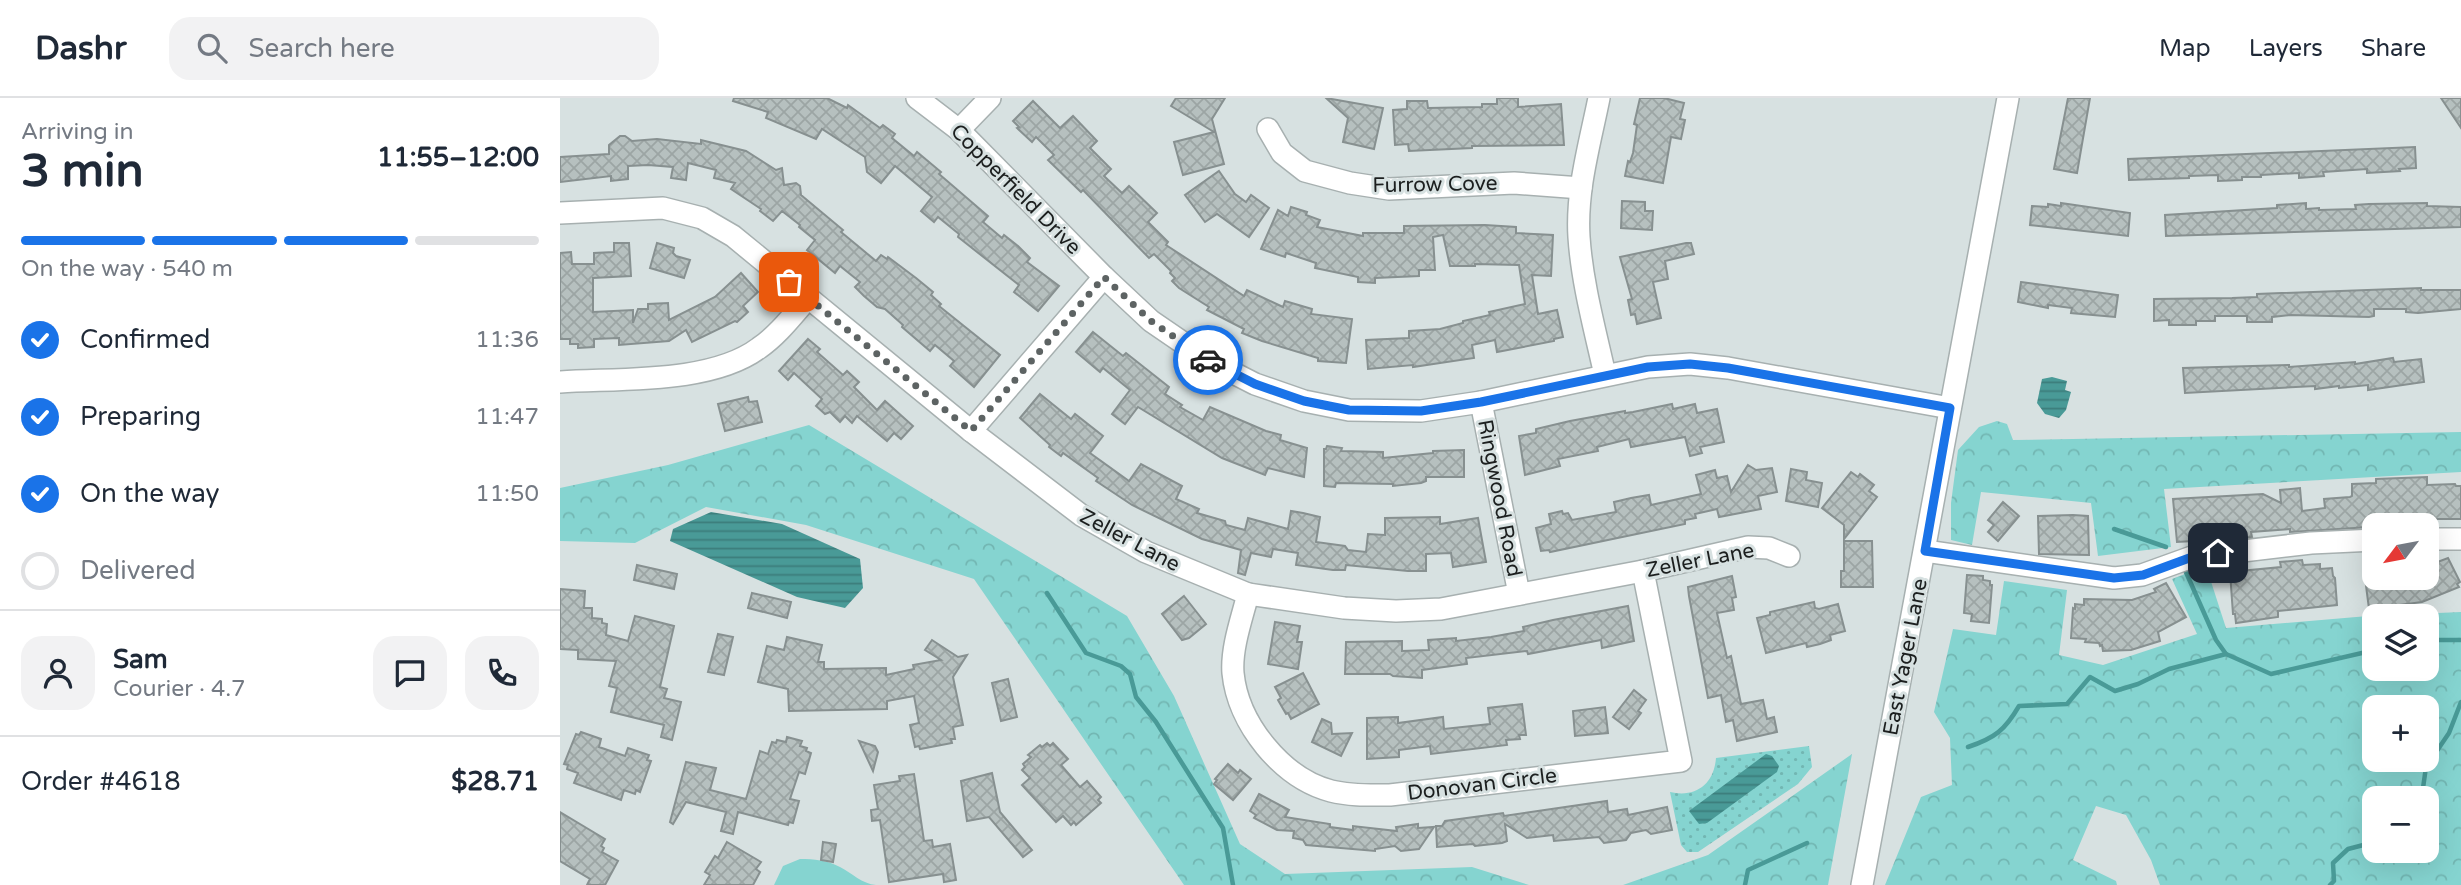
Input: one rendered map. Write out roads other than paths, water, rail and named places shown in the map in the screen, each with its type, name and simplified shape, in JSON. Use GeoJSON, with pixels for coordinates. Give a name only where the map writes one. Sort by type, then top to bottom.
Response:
{"type":"FeatureCollection","features":[{"type":"Feature","properties":{"kind":"street","name":"Copperfield Drive"},"geometry":{"type":"LineString","coordinates":[[917,98],[958,130],[1151,321],[1208,360],[1255,384],[1304,401],[1349,410],[1421,411],[1481,402],[1648,367],[1703,366],[1950,408]]}},
{"type":"Feature","properties":{"kind":"street"},"geometry":{"type":"LineString","coordinates":[[958,130],[990,98]]}},
{"type":"Feature","properties":{"kind":"street"},"geometry":{"type":"LineString","coordinates":[[1599,98],[1581,188],[1579,237],[1588,297],[1605,375]]}},
{"type":"Feature","properties":{"kind":"street","name":"East Yager Lane"},"geometry":{"type":"LineString","coordinates":[[1862,885],[2008,98]]}},
{"type":"Feature","properties":{"kind":"street","name":"Furrow Cove"},"geometry":{"type":"LineString","coordinates":[[1268,129],[1282,153],[1305,171],[1350,183],[1390,189],[1514,183],[1581,188]]}},
{"type":"Feature","properties":{"kind":"street","name":"Zeller Lane"},"geometry":{"type":"LineString","coordinates":[[560,213],[663,208],[702,218],[733,236],[971,431],[1039,485],[1081,514],[1177,567],[1248,594],[1344,608],[1396,611],[1441,609],[1643,572],[1748,547],[1769,548],[1789,556]]}},
{"type":"Feature","properties":{"kind":"street"},"geometry":{"type":"LineString","coordinates":[[971,431],[1104,277]]}},
{"type":"Feature","properties":{"kind":"street"},"geometry":{"type":"LineString","coordinates":[[560,382],[697,374],[729,364],[759,348],[808,298]]}},
{"type":"Feature","properties":{"kind":"street","name":"Ringwood Road"},"geometry":{"type":"LineString","coordinates":[[1481,402],[1519,594]]}},
{"type":"Feature","properties":{"kind":"street"},"geometry":{"type":"LineString","coordinates":[[2440,539],[2461,539]]}},
{"type":"Feature","properties":{"kind":"street"},"geometry":{"type":"LineString","coordinates":[[1925,551],[2114,578],[2143,575],[2192,557],[2244,549],[2311,542],[2362,540]]}},
{"type":"Feature","properties":{"kind":"street","name":"Donovan Circle"},"geometry":{"type":"LineString","coordinates":[[1248,594],[1233,673],[1254,730],[1284,766],[1303,780],[1330,791],[1359,796],[1390,795],[1681,761],[1643,572]]}},
{"type":"Feature","properties":{"kind":"waterway"},"geometry":{"type":"LineString","coordinates":[[2114,529],[2166,547]]}},
{"type":"Feature","properties":{"kind":"waterway"},"geometry":{"type":"LineString","coordinates":[[2185,570],[2216,640],[2226,654]]}},
{"type":"Feature","properties":{"kind":"waterway"},"geometry":{"type":"LineString","coordinates":[[1047,593],[1086,653],[1121,666],[1130,674],[1136,697],[1156,722],[1223,828],[1233,885]]}},
{"type":"Feature","properties":{"kind":"waterway"},"geometry":{"type":"LineString","coordinates":[[2439,640],[2461,640]]}},
{"type":"Feature","properties":{"kind":"waterway"},"geometry":{"type":"LineString","coordinates":[[1968,747],[1998,732],[2019,706],[2067,704],[2090,677],[2115,691],[2138,684],[2169,669],[2226,654],[2271,674],[2362,653]]}},
{"type":"Feature","properties":{"kind":"waterway"},"geometry":{"type":"LineString","coordinates":[[2423,786],[2426,767],[2449,733],[2461,702]]}},
{"type":"Feature","properties":{"kind":"waterway"},"geometry":{"type":"LineString","coordinates":[[1745,885],[1748,870],[1807,843]]}},
{"type":"Feature","properties":{"kind":"waterway"},"geometry":{"type":"LineString","coordinates":[[2330,885],[2334,881],[2333,863],[2348,849],[2362,845]]}}]}
